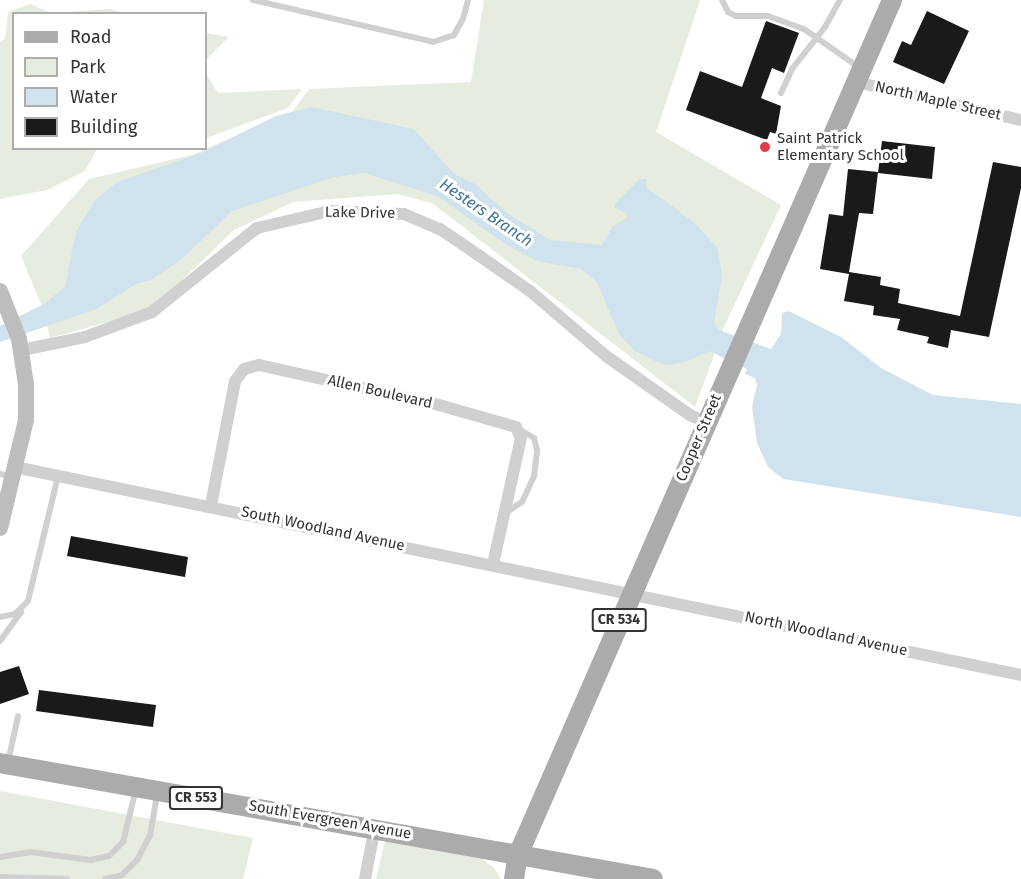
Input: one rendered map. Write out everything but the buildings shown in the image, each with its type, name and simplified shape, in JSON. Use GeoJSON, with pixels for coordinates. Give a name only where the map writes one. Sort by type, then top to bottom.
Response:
{"type":"FeatureCollection","features":[{"type":"Feature","properties":{"kind":"main road","name":"Cooper Street"},"geometry":{"type":"LineString","coordinates":[[514,879],[518,855],[631,592],[892,0]]}},
{"type":"Feature","properties":{"kind":"main road","name":"South Evergreen Avenue"},"geometry":{"type":"LineString","coordinates":[[4,764],[518,855]]}},
{"type":"Feature","properties":{"kind":"main road","name":"CR 553"},"geometry":{"type":"LineString","coordinates":[[518,855],[653,879]]}},
{"type":"Feature","properties":{"kind":"street","name":"North Maple Street"},"geometry":{"type":"LineString","coordinates":[[858,75],[1021,120]]}},
{"type":"Feature","properties":{"kind":"street","name":"Lake Drive"},"geometry":{"type":"LineString","coordinates":[[20,344],[85,337],[152,312],[228,248],[258,228],[330,211],[404,214],[440,229],[471,250],[530,291],[606,356],[707,423]]}},
{"type":"Feature","properties":{"kind":"street"},"geometry":{"type":"LineString","coordinates":[[0,291],[20,344],[26,420],[9,473],[0,528]]}},
{"type":"Feature","properties":{"kind":"street","name":"Allen Boulevard"},"geometry":{"type":"LineString","coordinates":[[211,506],[235,381],[244,369],[260,365],[439,405],[516,427]]}},
{"type":"Feature","properties":{"kind":"street"},"geometry":{"type":"LineString","coordinates":[[493,564],[521,438],[516,427]]}},
{"type":"Feature","properties":{"kind":"street","name":"South Woodland Avenue"},"geometry":{"type":"LineString","coordinates":[[9,473],[58,475],[631,592]]}},
{"type":"Feature","properties":{"kind":"street","name":"North Woodland Avenue"},"geometry":{"type":"LineString","coordinates":[[631,592],[1021,675]]}},
{"type":"Feature","properties":{"kind":"street"},"geometry":{"type":"LineString","coordinates":[[365,879],[375,828]]}},
{"type":"Feature","properties":{"kind":"lane"},"geometry":{"type":"LineString","coordinates":[[253,0],[433,42],[454,35],[464,20],[468,0]]}},
{"type":"Feature","properties":{"kind":"lane"},"geometry":{"type":"LineString","coordinates":[[722,0],[728,12],[736,16],[768,16],[816,35],[858,75]]}},
{"type":"Feature","properties":{"kind":"lane"},"geometry":{"type":"LineString","coordinates":[[781,93],[840,0]]}},
{"type":"Feature","properties":{"kind":"lane"},"geometry":{"type":"LineString","coordinates":[[504,514],[522,501],[534,476],[537,450],[534,438],[516,427]]}},
{"type":"Feature","properties":{"kind":"lane"},"geometry":{"type":"LineString","coordinates":[[0,641],[23,609],[58,475]]}},
{"type":"Feature","properties":{"kind":"lane"},"geometry":{"type":"LineString","coordinates":[[0,617],[8,618],[23,609]]}},
{"type":"Feature","properties":{"kind":"lane"},"geometry":{"type":"LineString","coordinates":[[4,764],[18,716]]}},
{"type":"Feature","properties":{"kind":"lane"},"geometry":{"type":"LineString","coordinates":[[0,857],[30,852],[90,860],[109,856],[123,842],[136,788]]}},
{"type":"Feature","properties":{"kind":"lane"},"geometry":{"type":"LineString","coordinates":[[105,879],[122,874],[137,860],[150,836],[158,791]]}},
{"type":"Feature","properties":{"kind":"lane"},"geometry":{"type":"LineString","coordinates":[[0,877],[67,879]]}},
{"type":"Feature","properties":{"kind":"green space"},"geometry":{"type":"Polygon","coordinates":[[[484,0],[700,0],[656,132],[781,205],[725,325],[695,407],[432,203],[397,194],[293,202],[234,230],[151,310],[50,338],[44,311],[21,256],[89,179],[207,150],[293,111],[309,89],[471,82],[484,0]]]}},
{"type":"Feature","properties":{"kind":"green space"},"geometry":{"type":"Polygon","coordinates":[[[31,4],[48,12],[12,12],[12,150],[96,150],[85,171],[47,190],[0,199],[0,41],[5,39],[8,12],[31,4]]]}},
{"type":"Feature","properties":{"kind":"green space"},"geometry":{"type":"Polygon","coordinates":[[[110,9],[121,12],[69,12],[110,9]]]}},
{"type":"Feature","properties":{"kind":"green space"},"geometry":{"type":"Polygon","coordinates":[[[207,33],[229,37],[207,59],[207,33]]]}},
{"type":"Feature","properties":{"kind":"green space"},"geometry":{"type":"Polygon","coordinates":[[[207,75],[218,93],[302,89],[288,108],[207,138],[207,75]]]}},
{"type":"Feature","properties":{"kind":"green space"},"geometry":{"type":"Polygon","coordinates":[[[0,791],[253,838],[243,879],[0,879],[0,791]]]}},
{"type":"Feature","properties":{"kind":"green space"},"geometry":{"type":"Polygon","coordinates":[[[385,841],[480,857],[494,868],[501,879],[376,879],[385,841]]]}},
{"type":"Feature","properties":{"kind":"water","name":"Hesters Branch"},"geometry":{"type":"Polygon","coordinates":[[[311,107],[414,129],[454,174],[475,184],[507,213],[550,240],[602,245],[613,226],[627,218],[626,213],[615,208],[615,204],[639,180],[646,179],[647,188],[695,223],[717,248],[722,274],[714,322],[719,330],[771,349],[781,334],[782,313],[789,311],[841,337],[881,368],[933,395],[1021,404],[1021,517],[783,479],[768,467],[757,443],[752,407],[757,385],[755,378],[745,374],[747,369],[709,351],[686,362],[667,365],[635,351],[619,334],[597,282],[581,269],[537,261],[507,245],[437,196],[364,173],[334,177],[232,211],[182,259],[151,280],[136,284],[97,309],[0,342],[0,326],[44,304],[65,287],[76,232],[95,200],[117,182],[201,153],[276,116],[311,107]]]}},
{"type":"Feature","properties":{"kind":"place","name":"Saint Patrick Elementary School"},"geometry":{"type":"Point","coordinates":[765,147]}}]}
